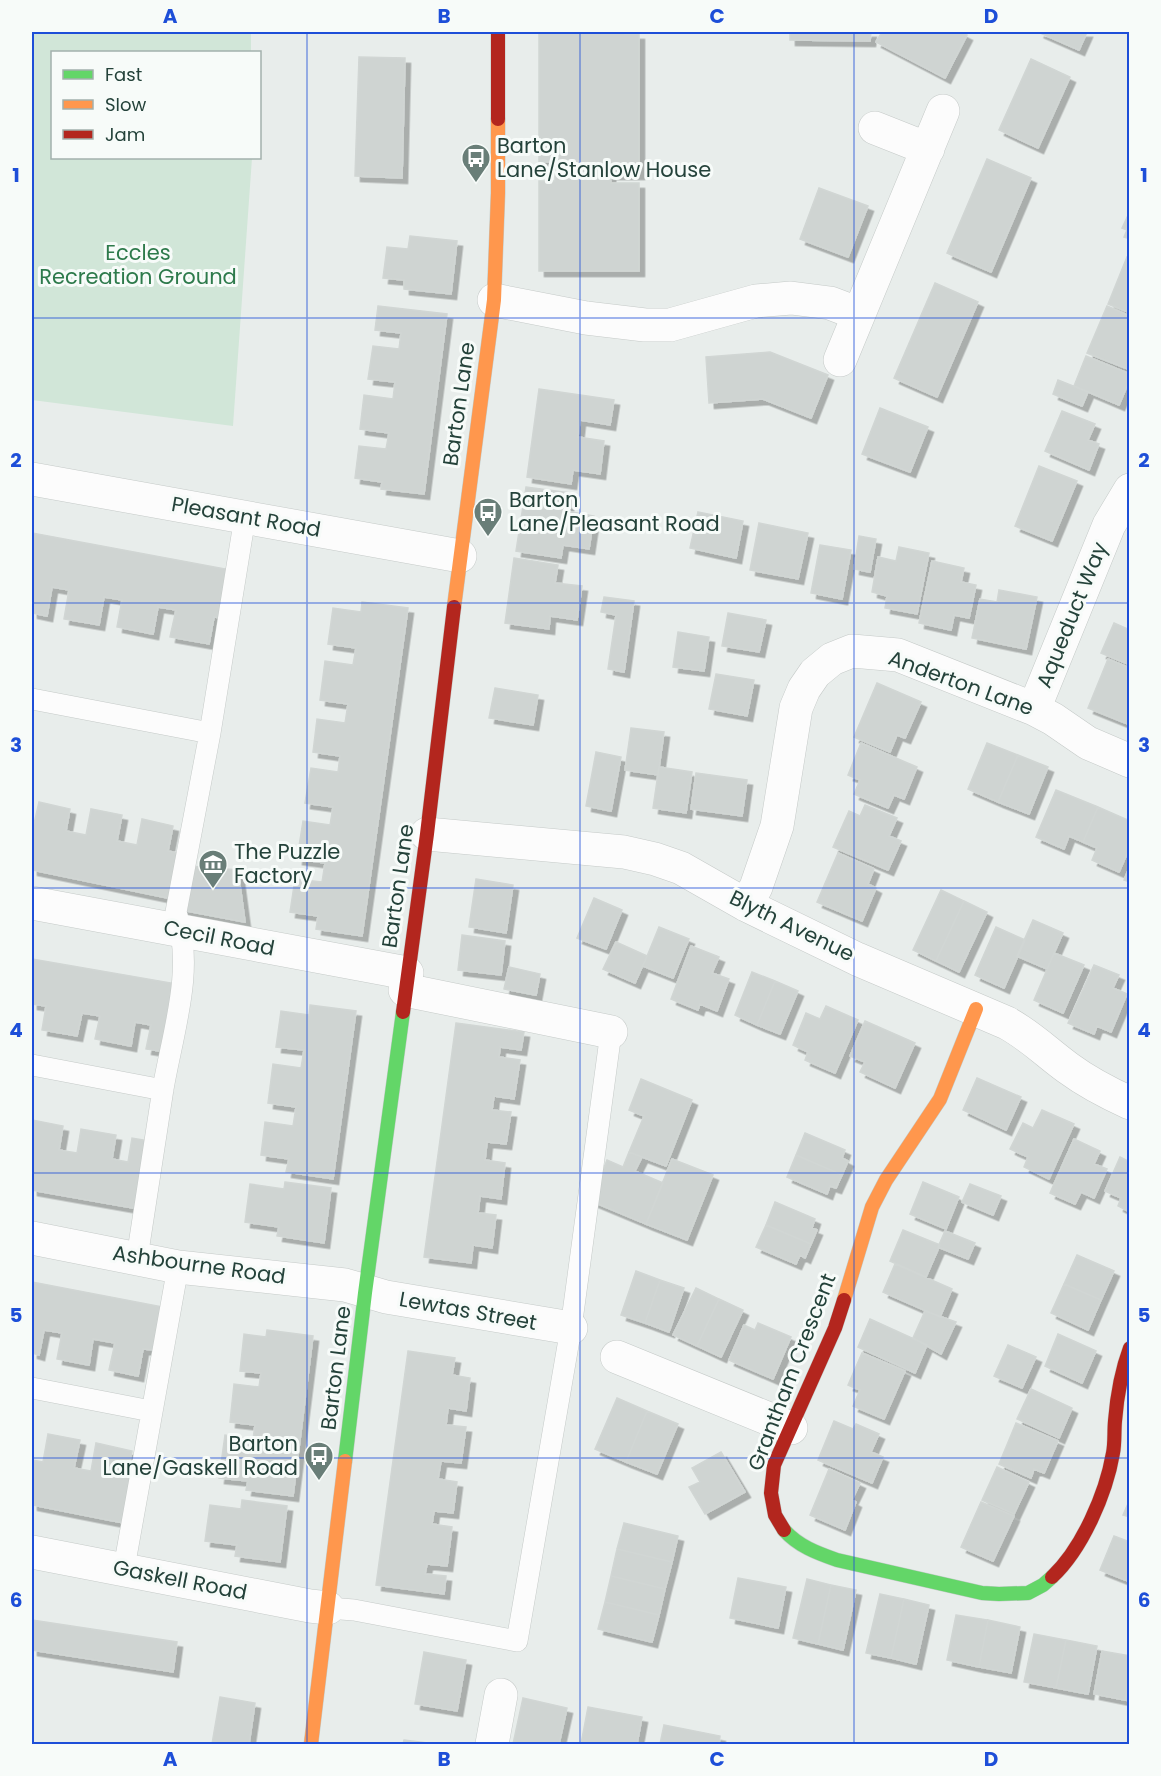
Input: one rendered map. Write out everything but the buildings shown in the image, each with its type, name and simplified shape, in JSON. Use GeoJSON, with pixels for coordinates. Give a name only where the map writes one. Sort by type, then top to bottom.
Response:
{"type":"FeatureCollection","features":[{"type":"Feature","properties":{"kind":"main road","name":"Barton Lane"},"geometry":{"type":"LineString","coordinates":[[311,1744],[365,1293],[427,834],[460,556],[494,300],[498,193],[498,32]]}},
{"type":"Feature","properties":{"kind":"main road","name":"Grantham Crescent"},"geometry":{"type":"LineString","coordinates":[[976,1009],[940,1099],[886,1180],[872,1207],[835,1328],[774,1465],[770,1484],[775,1517],[786,1533],[803,1548],[828,1559],[982,1593],[1007,1595],[1029,1593],[1048,1582],[1064,1566],[1083,1536],[1107,1476],[1121,1454],[1118,1391],[1130,1347]]}},
{"type":"Feature","properties":{"kind":"street"},"geometry":{"type":"LineString","coordinates":[[840,360],[943,111]]}},
{"type":"Feature","properties":{"kind":"street"},"geometry":{"type":"LineString","coordinates":[[875,128],[928,149]]}},
{"type":"Feature","properties":{"kind":"street"},"geometry":{"type":"LineString","coordinates":[[494,300],[586,318],[645,325],[670,325],[756,301],[791,298],[830,303],[859,314]]}},
{"type":"Feature","properties":{"kind":"street","name":"Pleasant Road"},"geometry":{"type":"LineString","coordinates":[[32,479],[460,556]]}},
{"type":"Feature","properties":{"kind":"street","name":"Aqueduct Way"},"geometry":{"type":"LineString","coordinates":[[1034,709],[1109,525],[1130,490]]}},
{"type":"Feature","properties":{"kind":"street","name":"Anderton Lane"},"geometry":{"type":"LineString","coordinates":[[746,905],[756,887],[777,826],[796,708],[804,689],[815,673],[832,659],[852,651],[898,655],[1034,709],[1088,743],[1130,761]]}},
{"type":"Feature","properties":{"kind":"street","name":"Blyth Avenue"},"geometry":{"type":"LineString","coordinates":[[427,834],[624,852],[681,868],[746,905],[848,954],[976,1009],[1028,1035],[1067,1068],[1106,1092],[1130,1103]]}},
{"type":"Feature","properties":{"kind":"street","name":"Cecil Road"},"geometry":{"type":"LineString","coordinates":[[32,903],[183,931],[406,981],[611,1032]]}},
{"type":"Feature","properties":{"kind":"street","name":"Ashbourne Road"},"geometry":{"type":"LineString","coordinates":[[32,1238],[178,1267],[345,1285],[365,1293]]}},
{"type":"Feature","properties":{"kind":"street","name":"Lewtas Street"},"geometry":{"type":"LineString","coordinates":[[365,1293],[571,1328]]}},
{"type":"Feature","properties":{"kind":"street"},"geometry":{"type":"LineString","coordinates":[[617,1357],[791,1428]]}},
{"type":"Feature","properties":{"kind":"street","name":"Gaskell Road"},"geometry":{"type":"LineString","coordinates":[[32,1552],[328,1608]]}},
{"type":"Feature","properties":{"kind":"street"},"geometry":{"type":"LineString","coordinates":[[492,1744],[501,1695]]}},
{"type":"Feature","properties":{"kind":"lane"},"geometry":{"type":"LineString","coordinates":[[137,1258],[163,1090],[185,972],[183,931],[176,912],[210,733],[245,517]]}},
{"type":"Feature","properties":{"kind":"lane"},"geometry":{"type":"LineString","coordinates":[[32,699],[210,733]]}},
{"type":"Feature","properties":{"kind":"lane"},"geometry":{"type":"LineString","coordinates":[[328,1608],[354,1610],[517,1641],[571,1328],[611,1032]]}},
{"type":"Feature","properties":{"kind":"lane"},"geometry":{"type":"LineString","coordinates":[[32,1065],[163,1090]]}},
{"type":"Feature","properties":{"kind":"lane"},"geometry":{"type":"LineString","coordinates":[[124,1568],[150,1411],[178,1267]]}},
{"type":"Feature","properties":{"kind":"lane"},"geometry":{"type":"LineString","coordinates":[[32,1389],[150,1411]]}},
{"type":"Feature","properties":{"kind":"green space","name":"Eccles Recreation Ground"},"geometry":{"type":"Polygon","coordinates":[[[32,32],[251,32],[251,51],[51,51],[51,159],[252,159],[233,426],[32,400],[32,32]]]}},
{"type":"Feature","properties":{"kind":"traffic: fast"},"geometry":{"type":"LineString","coordinates":[[345,1461],[403,1012]]}},
{"type":"Feature","properties":{"kind":"traffic: fast"},"geometry":{"type":"LineString","coordinates":[[784,1530],[802,1545],[837,1560],[982,1593],[1028,1593],[1052,1577]]}},
{"type":"Feature","properties":{"kind":"traffic: slow"},"geometry":{"type":"LineString","coordinates":[[454,607],[494,300],[498,119]]}},
{"type":"Feature","properties":{"kind":"traffic: slow"},"geometry":{"type":"LineString","coordinates":[[844,1300],[872,1207],[886,1180],[940,1099],[976,1009]]}},
{"type":"Feature","properties":{"kind":"traffic: slow"},"geometry":{"type":"LineString","coordinates":[[311,1744],[345,1461]]}},
{"type":"Feature","properties":{"kind":"traffic: jam"},"geometry":{"type":"LineString","coordinates":[[498,32],[498,119]]}},
{"type":"Feature","properties":{"kind":"traffic: jam"},"geometry":{"type":"LineString","coordinates":[[403,1012],[454,607]]}},
{"type":"Feature","properties":{"kind":"traffic: jam"},"geometry":{"type":"LineString","coordinates":[[784,1530],[775,1515],[771,1493],[774,1465],[835,1328],[844,1300]]}},
{"type":"Feature","properties":{"kind":"traffic: jam"},"geometry":{"type":"LineString","coordinates":[[1052,1577],[1083,1536],[1105,1486],[1114,1449],[1120,1384],[1130,1348]]}},
{"type":"Feature","properties":{"kind":"place","name":"Barton Lane/Stanlow House"},"geometry":{"type":"Point","coordinates":[476,184]}},
{"type":"Feature","properties":{"kind":"place","name":"Barton Lane/Pleasant Road"},"geometry":{"type":"Point","coordinates":[488,538]}},
{"type":"Feature","properties":{"kind":"place","name":"The Puzzle Factory"},"geometry":{"type":"Point","coordinates":[213,890]}},
{"type":"Feature","properties":{"kind":"place","name":"Barton Lane/Gaskell Road"},"geometry":{"type":"Point","coordinates":[319,1482]}}]}
